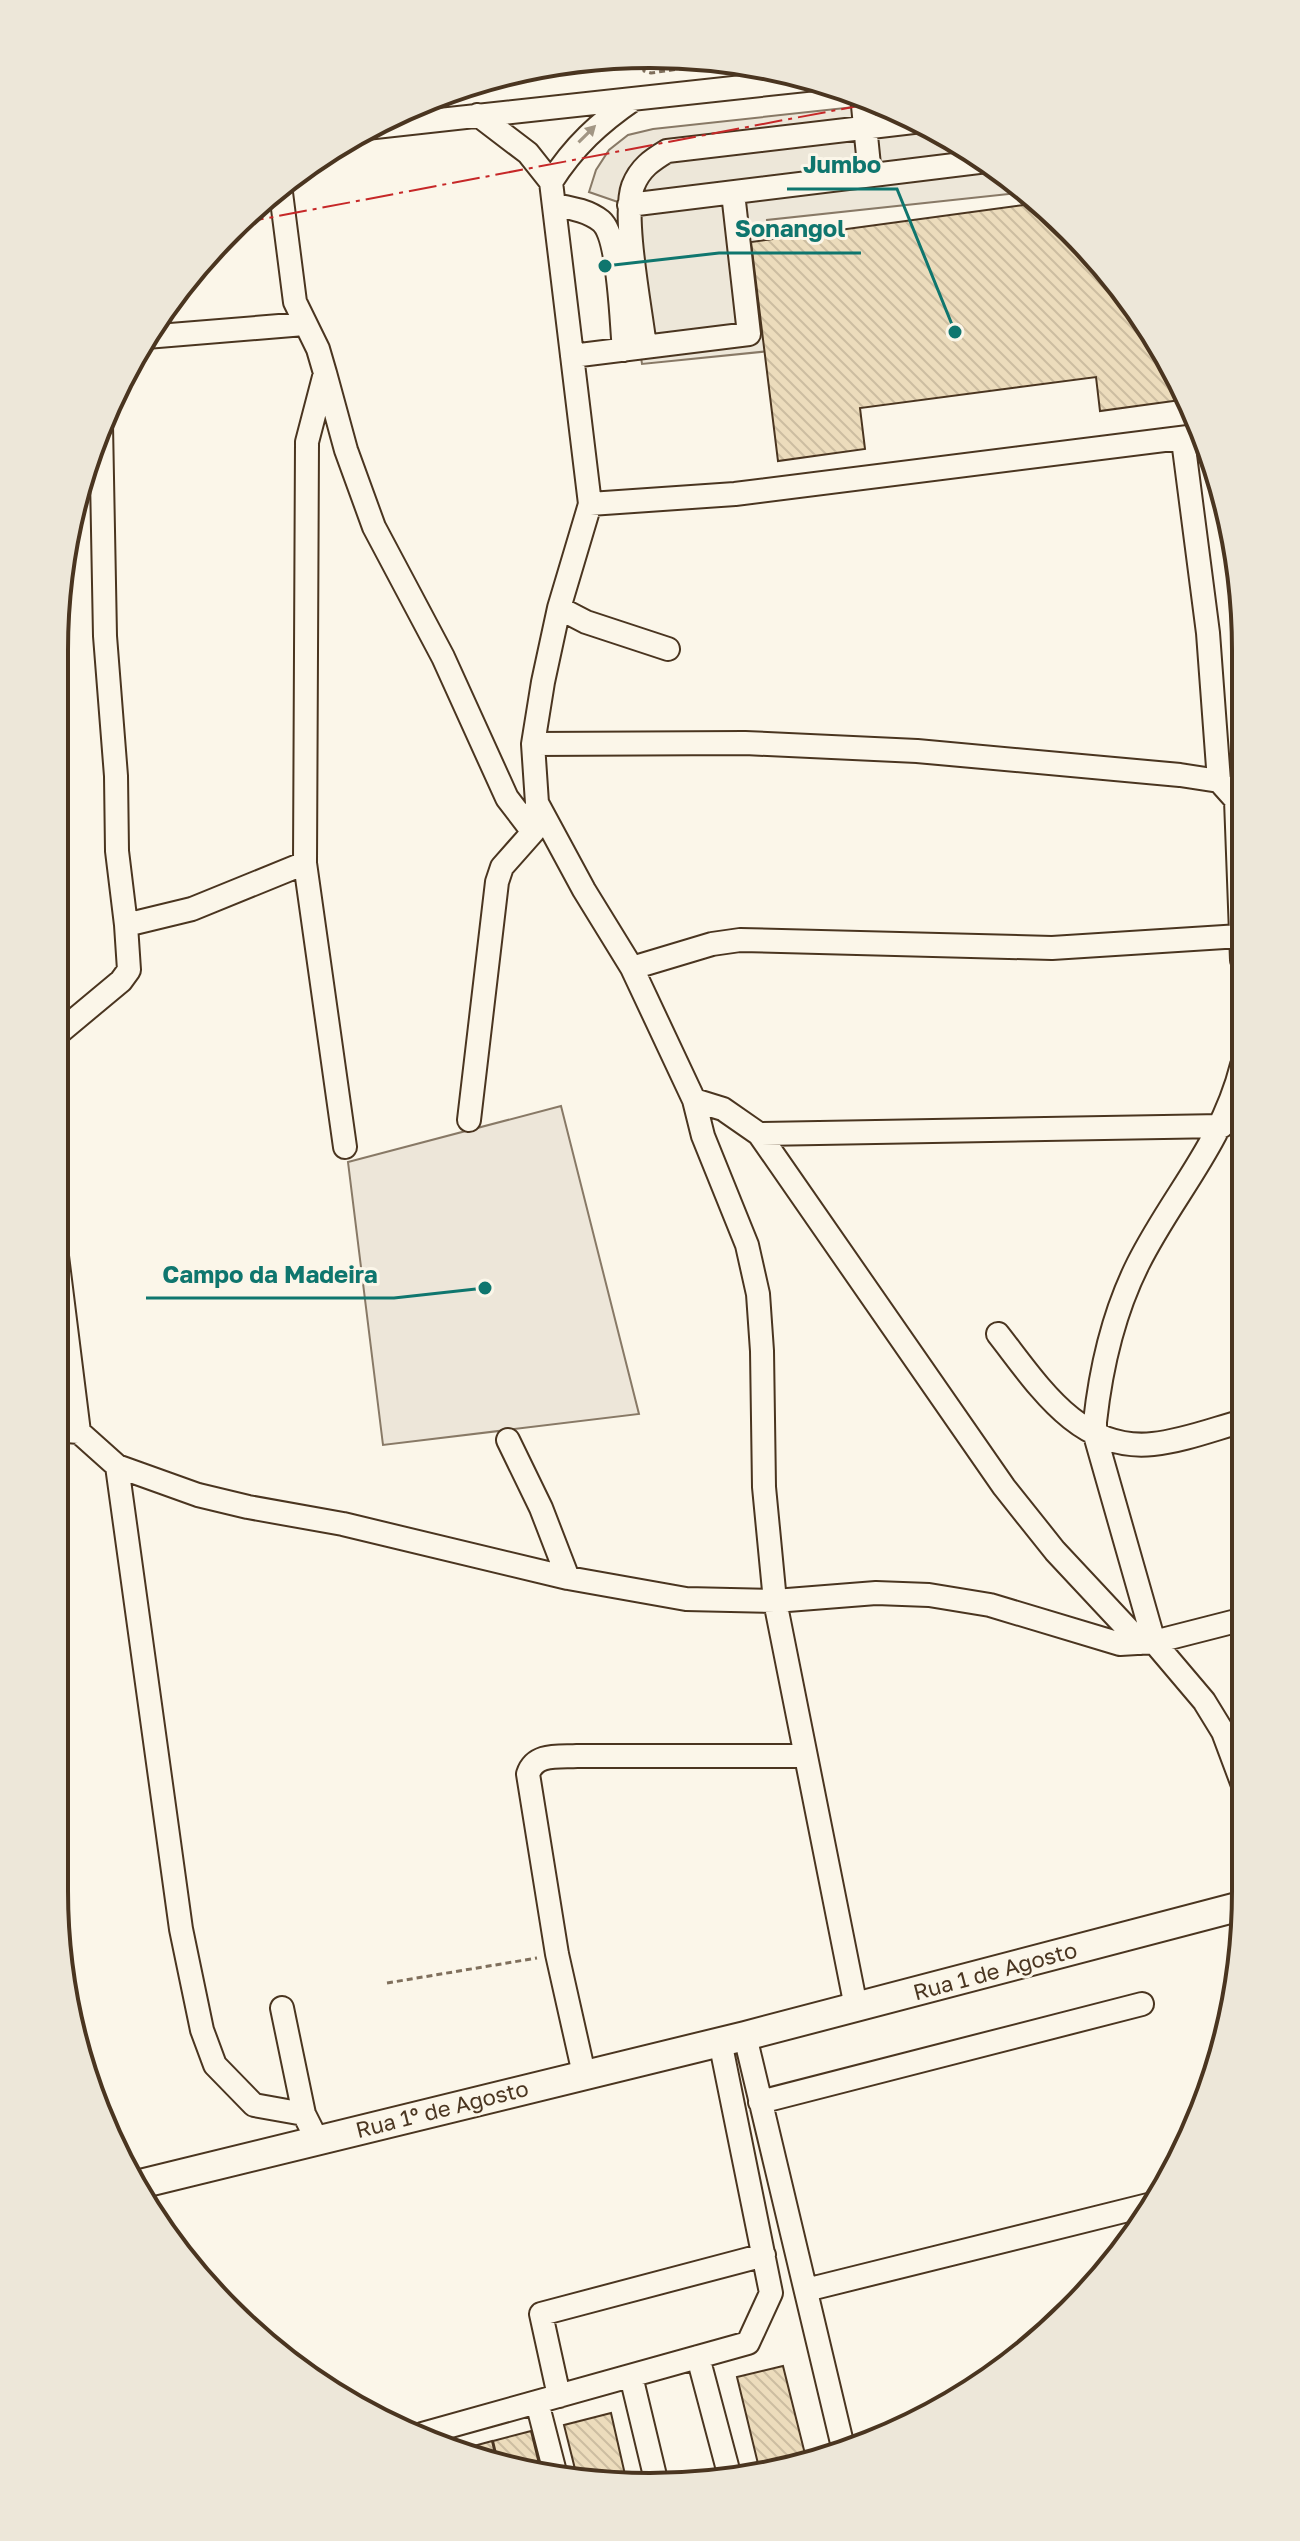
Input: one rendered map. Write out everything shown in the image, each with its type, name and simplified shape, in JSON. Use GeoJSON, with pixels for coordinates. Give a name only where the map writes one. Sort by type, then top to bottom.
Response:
{"type":"FeatureCollection","features":[{"type":"Feature","properties":{"kind":"main road","name":"Rua 1 de Agosto"},"geometry":{"type":"LineString","coordinates":[[733,2038],[1232,1909]]}},
{"type":"Feature","properties":{"kind":"main road","name":"Rua 1º de Agosto"},"geometry":{"type":"LineString","coordinates":[[146,2182],[733,2038]]}},
{"type":"Feature","properties":{"kind":"street"},"geometry":{"type":"LineString","coordinates":[[402,124],[780,83]]}},
{"type":"Feature","properties":{"kind":"street"},"geometry":{"type":"LineString","coordinates":[[551,182],[572,150],[596,125],[635,99]]}},
{"type":"Feature","properties":{"kind":"street"},"geometry":{"type":"LineString","coordinates":[[863,108],[870,175]]}},
{"type":"Feature","properties":{"kind":"street"},"geometry":{"type":"LineString","coordinates":[[469,1120],[497,882],[502,867],[533,832],[537,803],[533,744],[559,608],[590,504],[551,182],[528,153],[478,115]]}},
{"type":"Feature","properties":{"kind":"street"},"geometry":{"type":"LineString","coordinates":[[635,348],[629,205],[640,172],[667,151],[898,124]]}},
{"type":"Feature","properties":{"kind":"street"},"geometry":{"type":"LineString","coordinates":[[629,205],[969,163]]}},
{"type":"Feature","properties":{"kind":"street"},"geometry":{"type":"LineString","coordinates":[[572,356],[749,334],[733,193]]}},
{"type":"Feature","properties":{"kind":"street"},"geometry":{"type":"LineString","coordinates":[[282,199],[295,302],[318,349],[346,450],[374,527],[443,657],[507,798],[533,832]]}},
{"type":"Feature","properties":{"kind":"street"},"geometry":{"type":"LineString","coordinates":[[554,205],[583,211],[603,223],[613,248],[635,348]]}},
{"type":"Feature","properties":{"kind":"street"},"geometry":{"type":"LineString","coordinates":[[160,336],[304,324]]}},
{"type":"Feature","properties":{"kind":"street"},"geometry":{"type":"LineString","coordinates":[[325,373],[307,442],[305,863],[345,1147]]}},
{"type":"Feature","properties":{"kind":"street"},"geometry":{"type":"LineString","coordinates":[[590,504],[735,494],[1192,438]]}},
{"type":"Feature","properties":{"kind":"street"},"geometry":{"type":"LineString","coordinates":[[1195,445],[1219,781]]}},
{"type":"Feature","properties":{"kind":"street"},"geometry":{"type":"LineString","coordinates":[[68,1025],[121,981],[129,970],[117,851],[116,776],[105,650],[102,456]]}},
{"type":"Feature","properties":{"kind":"street"},"geometry":{"type":"LineString","coordinates":[[559,608],[586,622],[668,649]]}},
{"type":"Feature","properties":{"kind":"street"},"geometry":{"type":"LineString","coordinates":[[533,744],[745,743],[917,751],[1219,781],[1232,793]]}},
{"type":"Feature","properties":{"kind":"street"},"geometry":{"type":"LineString","coordinates":[[537,803],[584,890],[632,968],[694,1100],[703,1136],[747,1245],[758,1294],[764,1487],[775,1601],[803,1756],[856,2007]]}},
{"type":"Feature","properties":{"kind":"street"},"geometry":{"type":"LineString","coordinates":[[126,925],[192,909],[305,863]]}},
{"type":"Feature","properties":{"kind":"street"},"geometry":{"type":"LineString","coordinates":[[632,968],[712,944],[740,940],[1052,948],[1232,937]]}},
{"type":"Feature","properties":{"kind":"street"},"geometry":{"type":"LineString","coordinates":[[1147,1642],[1095,1435],[1098,1390],[1114,1317],[1139,1262],[1222,1126],[1232,1096]]}},
{"type":"Feature","properties":{"kind":"street"},"geometry":{"type":"LineString","coordinates":[[694,1100],[723,1109],[759,1134],[1004,1487],[1055,1551],[1147,1642],[1211,1712],[1232,1756]]}},
{"type":"Feature","properties":{"kind":"street"},"geometry":{"type":"LineString","coordinates":[[759,1134],[1222,1126]]}},
{"type":"Feature","properties":{"kind":"street"},"geometry":{"type":"LineString","coordinates":[[998,1334],[1052,1403],[1095,1435],[1148,1445],[1232,1424]]}},
{"type":"Feature","properties":{"kind":"street"},"geometry":{"type":"LineString","coordinates":[[68,1344],[79,1432]]}},
{"type":"Feature","properties":{"kind":"street"},"geometry":{"type":"LineString","coordinates":[[68,1431],[79,1432],[117,1466],[236,1504],[343,1524],[568,1578],[686,1599],[775,1601],[876,1593],[929,1595],[990,1605],[1111,1643],[1147,1642],[1232,1622]]}},
{"type":"Feature","properties":{"kind":"street"},"geometry":{"type":"LineString","coordinates":[[508,1440],[541,1508],[568,1578]]}},
{"type":"Feature","properties":{"kind":"street"},"geometry":{"type":"LineString","coordinates":[[117,1466],[181,1929],[202,2030],[215,2065],[254,2105],[304,2114]]}},
{"type":"Feature","properties":{"kind":"street"},"geometry":{"type":"LineString","coordinates":[[584,2074],[557,1954],[528,1774],[531,1764],[540,1758],[577,1756],[803,1756]]}},
{"type":"Feature","properties":{"kind":"street"},"geometry":{"type":"LineString","coordinates":[[760,2102],[1142,2004]]}},
{"type":"Feature","properties":{"kind":"street"},"geometry":{"type":"LineString","coordinates":[[282,2008],[304,2114],[317,2140]]}},
{"type":"Feature","properties":{"kind":"street"},"geometry":{"type":"LineString","coordinates":[[733,2038],[760,2102],[841,2440]]}},
{"type":"Feature","properties":{"kind":"street"},"geometry":{"type":"LineString","coordinates":[[435,2432],[748,2343],[771,2293],[733,2038]]}},
{"type":"Feature","properties":{"kind":"street"},"geometry":{"type":"LineString","coordinates":[[806,2290],[1138,2207]]}},
{"type":"Feature","properties":{"kind":"street"},"geometry":{"type":"LineString","coordinates":[[559,2396],[541,2314],[764,2255]]}},
{"type":"Feature","properties":{"kind":"street"},"geometry":{"type":"LineString","coordinates":[[698,2357],[727,2468]]}},
{"type":"Feature","properties":{"kind":"street"},"geometry":{"type":"LineString","coordinates":[[631,2376],[654,2473]]}},
{"type":"Feature","properties":{"kind":"street"},"geometry":{"type":"LineString","coordinates":[[537,2402],[553,2465]]}},
{"type":"Feature","properties":{"kind":"path"},"geometry":{"type":"LineString","coordinates":[[643,68],[651,73],[680,69]]}},
{"type":"Feature","properties":{"kind":"path"},"geometry":{"type":"LineString","coordinates":[[387,1983],[557,1954]]}},
{"type":"Feature","properties":{"kind":"shaded area"},"geometry":{"type":"Polygon","coordinates":[[[858,107],[941,146],[1011,194],[767,220],[780,350],[642,364],[618,202],[589,192],[596,170],[609,150],[628,135],[653,129],[858,107]]]}},
{"type":"Feature","properties":{"kind":"shaded area"},"geometry":{"type":"Polygon","coordinates":[[[561,1106],[639,1414],[383,1445],[348,1162],[561,1106]]]}},
{"type":"Feature","properties":{"kind":"building"},"geometry":{"type":"Polygon","coordinates":[[[1025,205],[1062,238],[1112,296],[1154,359],[1176,401],[1100,411],[1096,377],[860,408],[865,449],[778,461],[751,242],[1025,205]]]}},
{"type":"Feature","properties":{"kind":"building"},"geometry":{"type":"Polygon","coordinates":[[[783,2366],[804,2452],[758,2463],[737,2377],[783,2366]]]}},
{"type":"Feature","properties":{"kind":"building"},"geometry":{"type":"Polygon","coordinates":[[[611,2413],[624,2472],[575,2468],[564,2425],[611,2413]]]}},
{"type":"Feature","properties":{"kind":"building"},"geometry":{"type":"Polygon","coordinates":[[[531,2431],[539,2462],[496,2452],[493,2441],[531,2431]]]}},
{"type":"Feature","properties":{"kind":"building"},"geometry":{"type":"Polygon","coordinates":[[[492,2441],[495,2452],[475,2446],[492,2441]]]}},
{"type":"Feature","properties":{"kind":"power"},"geometry":{"type":"LineString","coordinates":[[257,220],[857,106]]}},
{"type":"Feature","properties":{"kind":"place","name":"Sonangol"},"geometry":{"type":"Point","coordinates":[605,266]}},
{"type":"Feature","properties":{"kind":"place","name":"Jumbo"},"geometry":{"type":"Point","coordinates":[955,332]}},
{"type":"Feature","properties":{"kind":"place","name":"Campo da Madeira"},"geometry":{"type":"Point","coordinates":[485,1288]}}]}
